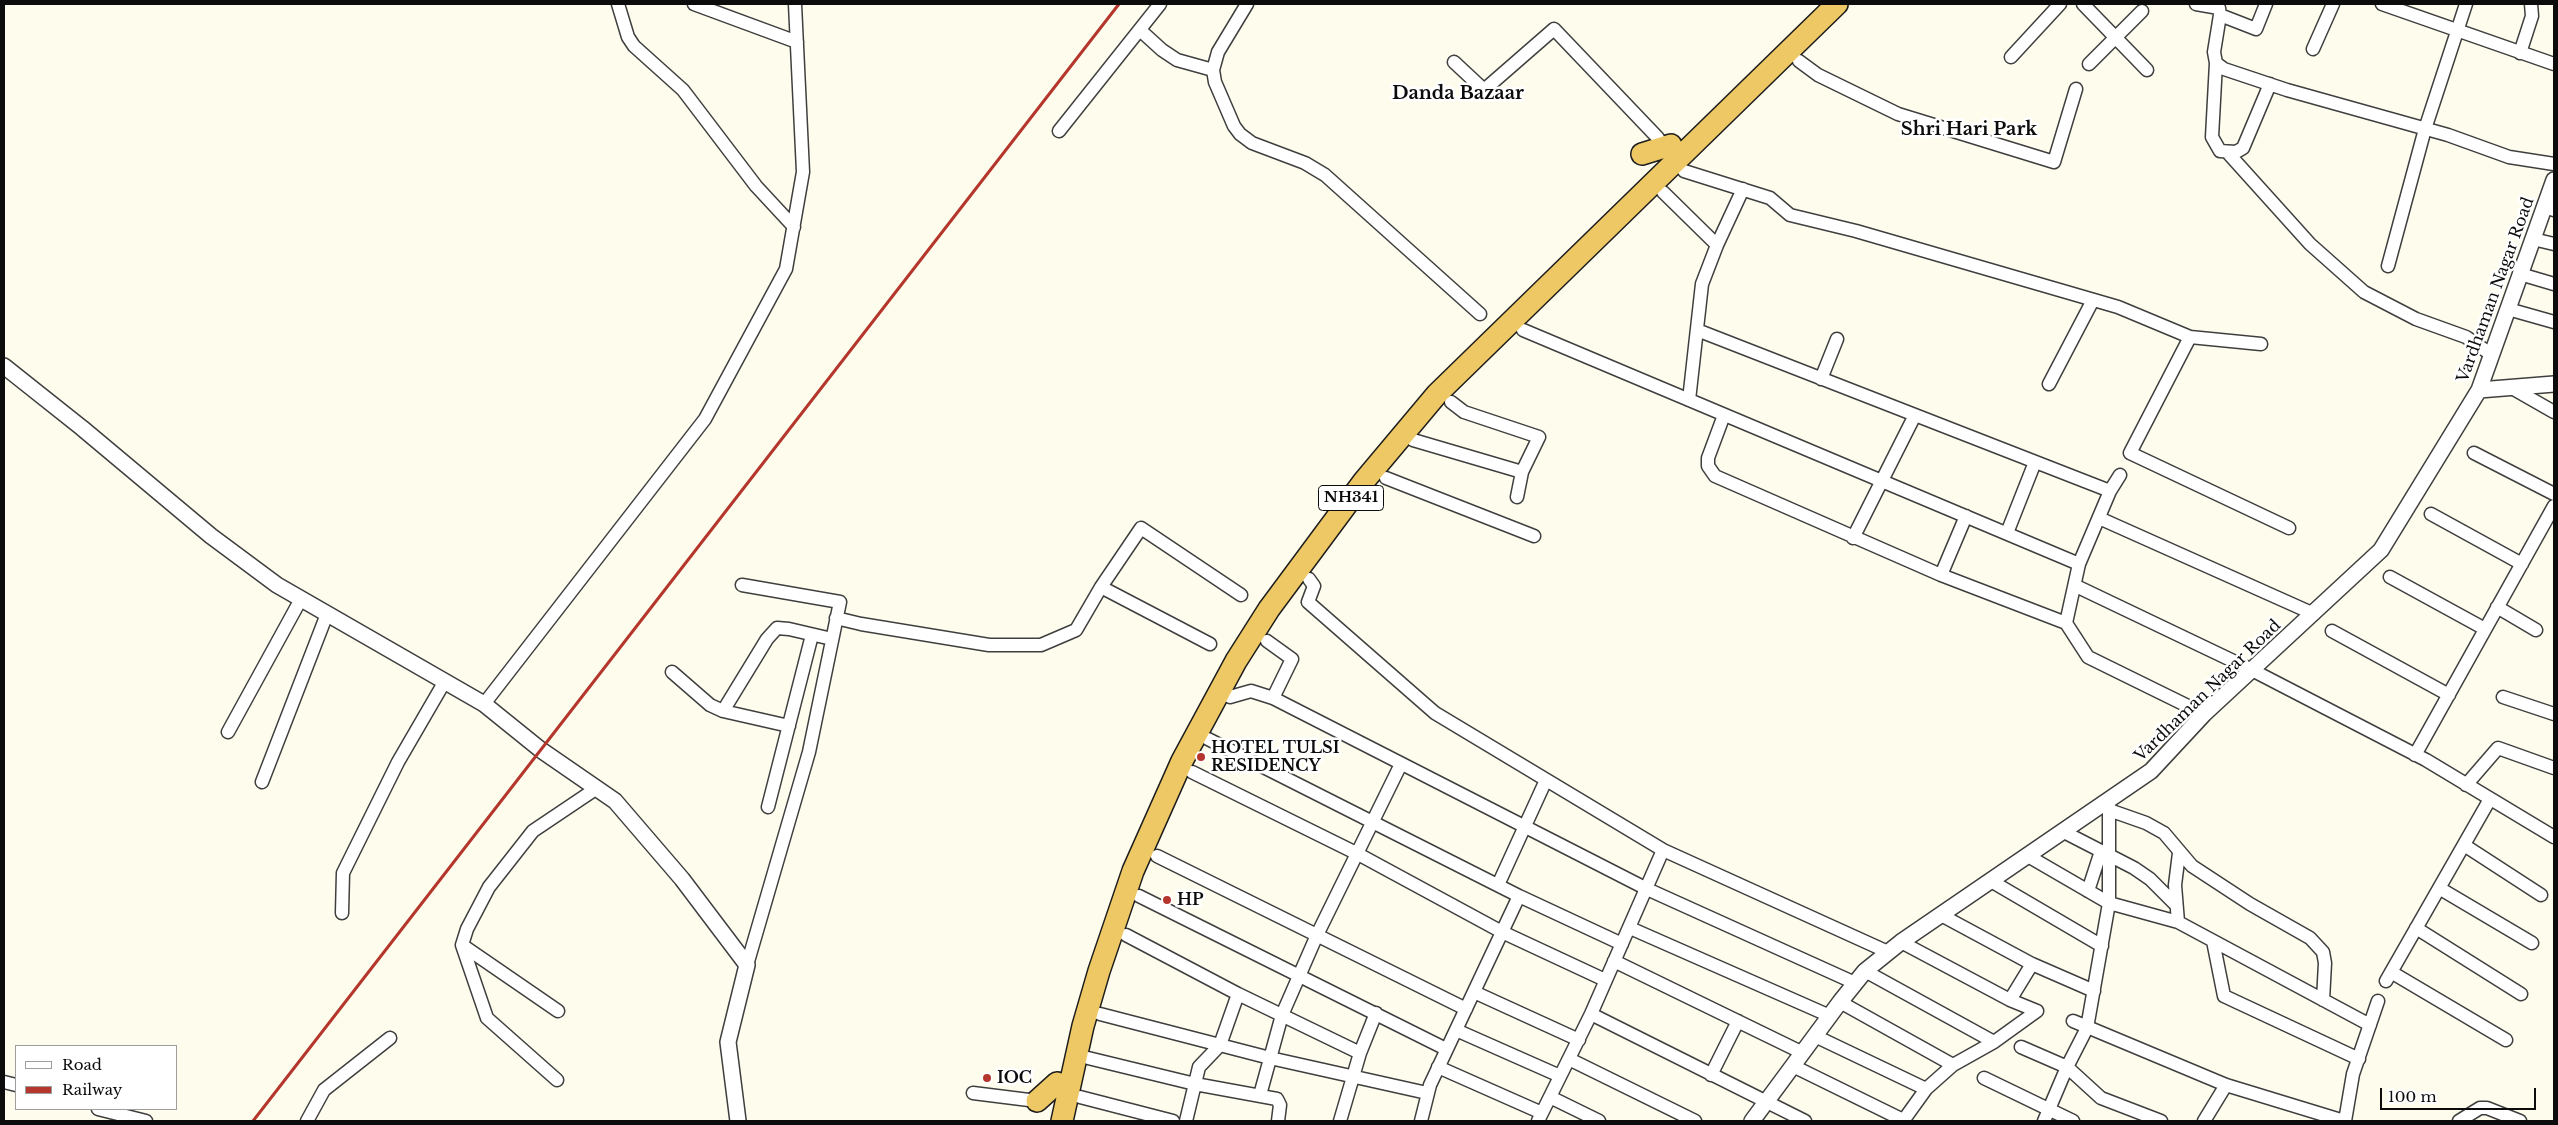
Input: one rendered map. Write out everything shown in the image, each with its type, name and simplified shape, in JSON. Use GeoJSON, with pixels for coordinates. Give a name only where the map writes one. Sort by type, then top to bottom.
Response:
{"type":"FeatureCollection","features":[{"type":"Feature","properties":{"kind":"highway","name":"NH341"},"geometry":{"type":"LineString","coordinates":[[1263,633],[1325,531],[1430,402],[1670,179],[1795,58],[1837,4]]}},
{"type":"Feature","properties":{"kind":"highway"},"geometry":{"type":"LineString","coordinates":[[1642,154],[1664,142]]}},
{"type":"Feature","properties":{"kind":"highway"},"geometry":{"type":"LineString","coordinates":[[1430,402],[1451,402]]}},
{"type":"Feature","properties":{"kind":"highway","name":"NH341"},"geometry":{"type":"LineString","coordinates":[[1062,1121],[1083,1026],[1108,940],[1133,871],[1187,766],[1236,661],[1290,607]]}},
{"type":"Feature","properties":{"kind":"highway","name":"NH341"},"geometry":{"type":"LineString","coordinates":[[1187,766],[1208,739]]}},
{"type":"Feature","properties":{"kind":"highway"},"geometry":{"type":"LineString","coordinates":[[1037,1101],[1057,1083]]}},
{"type":"Feature","properties":{"kind":"street"},"geometry":{"type":"LineString","coordinates":[[618,4],[628,36],[634,46],[683,90],[756,186],[794,227]]}},
{"type":"Feature","properties":{"kind":"street"},"geometry":{"type":"LineString","coordinates":[[694,4],[797,42]]}},
{"type":"Feature","properties":{"kind":"street"},"geometry":{"type":"LineString","coordinates":[[484,704],[705,419],[786,269],[803,172],[795,4]]}},
{"type":"Feature","properties":{"kind":"street"},"geometry":{"type":"LineString","coordinates":[[1059,131],[1160,4]]}},
{"type":"Feature","properties":{"kind":"street"},"geometry":{"type":"LineString","coordinates":[[1247,4],[1218,52],[1214,70],[1215,82],[1234,126],[1240,134],[1252,143],[1297,160],[1325,175],[1480,314]]}},
{"type":"Feature","properties":{"kind":"street"},"geometry":{"type":"LineString","coordinates":[[2011,57],[2060,4]]}},
{"type":"Feature","properties":{"kind":"street"},"geometry":{"type":"LineString","coordinates":[[2082,4],[2147,70]]}},
{"type":"Feature","properties":{"kind":"street"},"geometry":{"type":"LineString","coordinates":[[2196,4],[2219,8],[2220,15],[2214,52],[2216,63],[2212,137],[2215,146],[2220,151],[2236,152],[2243,148],[2270,84]]}},
{"type":"Feature","properties":{"kind":"street"},"geometry":{"type":"LineString","coordinates":[[2220,15],[2256,29],[2266,4]]}},
{"type":"Feature","properties":{"kind":"street"},"geometry":{"type":"LineString","coordinates":[[2313,49],[2333,4]]}},
{"type":"Feature","properties":{"kind":"street"},"geometry":{"type":"LineString","coordinates":[[2382,4],[2402,7],[2457,31],[2554,64]]}},
{"type":"Feature","properties":{"kind":"street"},"geometry":{"type":"LineString","coordinates":[[2388,266],[2425,129],[2466,4]]}},
{"type":"Feature","properties":{"kind":"street"},"geometry":{"type":"LineString","coordinates":[[2520,52],[2532,16],[2531,4]]}},
{"type":"Feature","properties":{"kind":"street"},"geometry":{"type":"LineString","coordinates":[[2089,64],[2114,36],[2142,11]]}},
{"type":"Feature","properties":{"kind":"street"},"geometry":{"type":"LineString","coordinates":[[1454,62],[1484,90],[1554,29],[1664,142]]}},
{"type":"Feature","properties":{"kind":"street"},"geometry":{"type":"LineString","coordinates":[[1140,30],[1162,50],[1177,60],[1214,70]]}},
{"type":"Feature","properties":{"kind":"street"},"geometry":{"type":"LineString","coordinates":[[1795,58],[1818,75],[1898,114],[2054,162],[2076,89]]}},
{"type":"Feature","properties":{"kind":"street"},"geometry":{"type":"LineString","coordinates":[[2216,63],[2224,69],[2270,84],[2425,129],[2509,157],[2554,164]]}},
{"type":"Feature","properties":{"kind":"street"},"geometry":{"type":"LineString","coordinates":[[2228,153],[2310,244],[2364,292],[2416,319],[2466,337],[2492,355]]}},
{"type":"Feature","properties":{"kind":"street"},"geometry":{"type":"LineString","coordinates":[[1670,179],[1743,189],[1770,198],[1790,215],[1856,230],[2118,307],[2190,337],[2261,344]]}},
{"type":"Feature","properties":{"kind":"street"},"geometry":{"type":"LineString","coordinates":[[1670,179],[1717,245]]}},
{"type":"Feature","properties":{"kind":"street","name":"Vardhaman Nagar Road"},"geometry":{"type":"LineString","coordinates":[[1752,1121],[1865,971],[1901,942],[1991,881],[2064,832],[2109,806],[2151,771],[2204,714],[2382,550],[2479,390],[2533,239],[2549,208],[2554,180]]}},
{"type":"Feature","properties":{"kind":"street"},"geometry":{"type":"LineString","coordinates":[[1689,400],[1702,284],[1717,245],[1743,189]]}},
{"type":"Feature","properties":{"kind":"street"},"geometry":{"type":"LineString","coordinates":[[2533,239],[2554,244]]}},
{"type":"Feature","properties":{"kind":"street"},"geometry":{"type":"LineString","coordinates":[[2520,274],[2554,284]]}},
{"type":"Feature","properties":{"kind":"street"},"geometry":{"type":"LineString","coordinates":[[2049,384],[2094,300]]}},
{"type":"Feature","properties":{"kind":"street"},"geometry":{"type":"LineString","coordinates":[[2508,309],[2554,322]]}},
{"type":"Feature","properties":{"kind":"street"},"geometry":{"type":"LineString","coordinates":[[1524,330],[2080,564]]}},
{"type":"Feature","properties":{"kind":"street"},"geometry":{"type":"LineString","coordinates":[[1697,330],[2110,491]]}},
{"type":"Feature","properties":{"kind":"street"},"geometry":{"type":"LineString","coordinates":[[2190,337],[2130,453],[2289,528]]}},
{"type":"Feature","properties":{"kind":"street"},"geometry":{"type":"LineString","coordinates":[[1821,379],[1837,339]]}},
{"type":"Feature","properties":{"kind":"street"},"geometry":{"type":"LineString","coordinates":[[4,366],[82,428],[211,536],[301,599],[484,704],[541,750],[615,801],[682,879],[747,965]]}},
{"type":"Feature","properties":{"kind":"street"},"geometry":{"type":"LineString","coordinates":[[2479,390],[2554,384]]}},
{"type":"Feature","properties":{"kind":"street"},"geometry":{"type":"LineString","coordinates":[[2512,388],[2554,412]]}},
{"type":"Feature","properties":{"kind":"street"},"geometry":{"type":"LineString","coordinates":[[1451,402],[1464,412],[1539,438],[1522,472],[1517,497]]}},
{"type":"Feature","properties":{"kind":"street"},"geometry":{"type":"LineString","coordinates":[[1724,415],[1708,458],[1708,466],[1711,472],[1728,483],[1942,575],[2066,623],[2088,657],[2204,714]]}},
{"type":"Feature","properties":{"kind":"street"},"geometry":{"type":"LineString","coordinates":[[1853,538],[1884,482],[1915,416]]}},
{"type":"Feature","properties":{"kind":"street"},"geometry":{"type":"LineString","coordinates":[[1413,440],[1522,472]]}},
{"type":"Feature","properties":{"kind":"street"},"geometry":{"type":"LineString","coordinates":[[2474,453],[2554,494]]}},
{"type":"Feature","properties":{"kind":"street"},"geometry":{"type":"LineString","coordinates":[[2007,534],[2035,462]]}},
{"type":"Feature","properties":{"kind":"street"},"geometry":{"type":"LineString","coordinates":[[2066,623],[2080,564],[2110,491],[2120,475]]}},
{"type":"Feature","properties":{"kind":"street"},"geometry":{"type":"LineString","coordinates":[[1386,478],[1534,536]]}},
{"type":"Feature","properties":{"kind":"street"},"geometry":{"type":"LineString","coordinates":[[2415,755],[2554,506]]}},
{"type":"Feature","properties":{"kind":"street"},"geometry":{"type":"LineString","coordinates":[[2431,514],[2522,564]]}},
{"type":"Feature","properties":{"kind":"street"},"geometry":{"type":"LineString","coordinates":[[1942,575],[1966,516]]}},
{"type":"Feature","properties":{"kind":"street"},"geometry":{"type":"LineString","coordinates":[[2099,518],[2314,614]]}},
{"type":"Feature","properties":{"kind":"street"},"geometry":{"type":"LineString","coordinates":[[836,618],[861,624],[989,645],[1041,645],[1076,630],[1101,587],[1141,528],[1241,595]]}},
{"type":"Feature","properties":{"kind":"street"},"geometry":{"type":"LineString","coordinates":[[2390,577],[2485,629]]}},
{"type":"Feature","properties":{"kind":"street"},"geometry":{"type":"LineString","coordinates":[[1309,579],[1314,586],[1308,602],[1435,713],[1663,850],[1888,952]]}},
{"type":"Feature","properties":{"kind":"street"},"geometry":{"type":"LineString","coordinates":[[738,1121],[728,1042],[747,965],[809,752],[840,602],[742,585]]}},
{"type":"Feature","properties":{"kind":"street"},"geometry":{"type":"LineString","coordinates":[[2076,586],[2252,670],[2415,755],[2554,837]]}},
{"type":"Feature","properties":{"kind":"street"},"geometry":{"type":"LineString","coordinates":[[1101,587],[1210,644]]}},
{"type":"Feature","properties":{"kind":"street"},"geometry":{"type":"LineString","coordinates":[[228,732],[301,599]]}},
{"type":"Feature","properties":{"kind":"street"},"geometry":{"type":"LineString","coordinates":[[2498,608],[2536,630]]}},
{"type":"Feature","properties":{"kind":"street"},"geometry":{"type":"LineString","coordinates":[[262,782],[327,614]]}},
{"type":"Feature","properties":{"kind":"street"},"geometry":{"type":"LineString","coordinates":[[723,711],[767,639],[777,628],[832,639]]}},
{"type":"Feature","properties":{"kind":"street"},"geometry":{"type":"LineString","coordinates":[[2332,631],[2448,695]]}},
{"type":"Feature","properties":{"kind":"street"},"geometry":{"type":"LineString","coordinates":[[1263,633],[1292,659],[1273,698]]}},
{"type":"Feature","properties":{"kind":"street"},"geometry":{"type":"LineString","coordinates":[[768,807],[812,635]]}},
{"type":"Feature","properties":{"kind":"street"},"geometry":{"type":"LineString","coordinates":[[672,672],[710,705],[723,711],[788,726]]}},
{"type":"Feature","properties":{"kind":"street"},"geometry":{"type":"LineString","coordinates":[[342,914],[343,873],[398,762],[445,681]]}},
{"type":"Feature","properties":{"kind":"street"},"geometry":{"type":"LineString","coordinates":[[1230,697],[1252,691],[1273,698],[1647,889],[1855,984]]}},
{"type":"Feature","properties":{"kind":"street"},"geometry":{"type":"LineString","coordinates":[[2503,697],[2554,714]]}},
{"type":"Feature","properties":{"kind":"street"},"geometry":{"type":"LineString","coordinates":[[1208,739],[1519,896],[1622,944]]}},
{"type":"Feature","properties":{"kind":"street"},"geometry":{"type":"LineString","coordinates":[[2466,785],[2498,748],[2554,768]]}},
{"type":"Feature","properties":{"kind":"street"},"geometry":{"type":"LineString","coordinates":[[1260,1095],[1282,1015],[1298,977],[1401,764]]}},
{"type":"Feature","properties":{"kind":"street"},"geometry":{"type":"LineString","coordinates":[[1187,766],[1358,854],[1502,932],[1604,980]]}},
{"type":"Feature","properties":{"kind":"street"},"geometry":{"type":"LineString","coordinates":[[1498,885],[1523,826],[1546,780]]}},
{"type":"Feature","properties":{"kind":"street"},"geometry":{"type":"LineString","coordinates":[[556,1080],[487,1018],[462,945],[467,929],[489,887],[533,831],[597,788]]}},
{"type":"Feature","properties":{"kind":"street"},"geometry":{"type":"LineString","coordinates":[[2490,799],[2388,977],[2506,1040]]}},
{"type":"Feature","properties":{"kind":"street"},"geometry":{"type":"LineString","coordinates":[[2046,1115],[2087,1028],[2109,903],[2105,853],[2109,806],[2164,833],[2179,853],[2209,878],[2310,938],[2323,952],[2325,963],[2323,1000]]}},
{"type":"Feature","properties":{"kind":"street"},"geometry":{"type":"LineString","coordinates":[[2064,832],[2150,879],[2175,904]]}},
{"type":"Feature","properties":{"kind":"street"},"geometry":{"type":"LineString","coordinates":[[2464,844],[2541,895]]}},
{"type":"Feature","properties":{"kind":"street"},"geometry":{"type":"LineString","coordinates":[[1438,1066],[1540,1117],[1591,1014],[1604,980],[1630,928],[1663,850]]}},
{"type":"Feature","properties":{"kind":"street"},"geometry":{"type":"LineString","coordinates":[[2088,891],[2105,853]]}},
{"type":"Feature","properties":{"kind":"street"},"geometry":{"type":"LineString","coordinates":[[2178,922],[2175,904],[2179,853]]}},
{"type":"Feature","properties":{"kind":"street"},"geometry":{"type":"LineString","coordinates":[[1157,856],[1466,1009]]}},
{"type":"Feature","properties":{"kind":"street"},"geometry":{"type":"LineString","coordinates":[[2028,856],[2109,903],[2178,922],[2370,1025]]}},
{"type":"Feature","properties":{"kind":"street"},"geometry":{"type":"LineString","coordinates":[[1991,881],[2102,946]]}},
{"type":"Feature","properties":{"kind":"street"},"geometry":{"type":"LineString","coordinates":[[2439,888],[2532,943]]}},
{"type":"Feature","properties":{"kind":"street"},"geometry":{"type":"LineString","coordinates":[[1139,896],[1298,977],[1376,1013],[1446,1049]]}},
{"type":"Feature","properties":{"kind":"street"},"geometry":{"type":"LineString","coordinates":[[1420,1121],[1427,1093],[1438,1066],[1519,896]]}},
{"type":"Feature","properties":{"kind":"street"},"geometry":{"type":"LineString","coordinates":[[1941,915],[2032,964],[2094,992]]}},
{"type":"Feature","properties":{"kind":"street"},"geometry":{"type":"LineString","coordinates":[[1630,928],[1830,1016]]}},
{"type":"Feature","properties":{"kind":"street"},"geometry":{"type":"LineString","coordinates":[[2416,928],[2521,994]]}},
{"type":"Feature","properties":{"kind":"street"},"geometry":{"type":"LineString","coordinates":[[1126,934],[1238,994],[1360,1053]]}},
{"type":"Feature","properties":{"kind":"street"},"geometry":{"type":"LineString","coordinates":[[2213,941],[2224,996],[2359,1059]]}},
{"type":"Feature","properties":{"kind":"street"},"geometry":{"type":"LineString","coordinates":[[1793,1066],[1904,1121],[1926,1089],[1953,1065],[1994,1042],[2038,1011],[2010,1000],[1901,942]]}},
{"type":"Feature","properties":{"kind":"street"},"geometry":{"type":"LineString","coordinates":[[462,945],[558,1011]]}},
{"type":"Feature","properties":{"kind":"street"},"geometry":{"type":"LineString","coordinates":[[1614,961],[1803,1053]]}},
{"type":"Feature","properties":{"kind":"street"},"geometry":{"type":"LineString","coordinates":[[2010,1000],[2032,964]]}},
{"type":"Feature","properties":{"kind":"street"},"geometry":{"type":"LineString","coordinates":[[1865,971],[1994,1042]]}},
{"type":"Feature","properties":{"kind":"street"},"geometry":{"type":"LineString","coordinates":[[1474,992],[1579,1040]]}},
{"type":"Feature","properties":{"kind":"street"},"geometry":{"type":"LineString","coordinates":[[1186,1121],[1199,1067],[1220,1045],[1238,994]]}},
{"type":"Feature","properties":{"kind":"street"},"geometry":{"type":"LineString","coordinates":[[2073,1021],[2226,1085],[2344,1121],[2353,1074],[2378,1001]]}},
{"type":"Feature","properties":{"kind":"street"},"geometry":{"type":"LineString","coordinates":[[1840,1002],[1953,1065]]}},
{"type":"Feature","properties":{"kind":"street"},"geometry":{"type":"LineString","coordinates":[[1340,1121],[1352,1076],[1376,1013]]}},
{"type":"Feature","properties":{"kind":"street"},"geometry":{"type":"LineString","coordinates":[[1100,1014],[1270,1058],[1427,1093]]}},
{"type":"Feature","properties":{"kind":"street"},"geometry":{"type":"LineString","coordinates":[[1591,1014],[1805,1121]]}},
{"type":"Feature","properties":{"kind":"street"},"geometry":{"type":"LineString","coordinates":[[1711,1075],[1738,1021]]}},
{"type":"Feature","properties":{"kind":"street"},"geometry":{"type":"LineString","coordinates":[[1456,1030],[1560,1076]]}},
{"type":"Feature","properties":{"kind":"street"},"geometry":{"type":"LineString","coordinates":[[1815,1036],[1926,1089]]}},
{"type":"Feature","properties":{"kind":"street"},"geometry":{"type":"LineString","coordinates":[[307,1121],[324,1090],[390,1038]]}},
{"type":"Feature","properties":{"kind":"street"},"geometry":{"type":"LineString","coordinates":[[2020,1047],[2067,1067],[2101,1098],[2161,1121]]}},
{"type":"Feature","properties":{"kind":"street"},"geometry":{"type":"LineString","coordinates":[[1088,1058],[1195,1084],[1260,1095],[1279,1101],[1278,1121]]}},
{"type":"Feature","properties":{"kind":"street"},"geometry":{"type":"LineString","coordinates":[[1569,1059],[1694,1121]]}},
{"type":"Feature","properties":{"kind":"street"},"geometry":{"type":"LineString","coordinates":[[1984,1078],[2046,1115],[2073,1121]]}},
{"type":"Feature","properties":{"kind":"street"},"geometry":{"type":"LineString","coordinates":[[2204,1121],[2226,1085]]}},
{"type":"Feature","properties":{"kind":"street"},"geometry":{"type":"LineString","coordinates":[[973,1093],[1037,1101]]}},
{"type":"Feature","properties":{"kind":"street"},"geometry":{"type":"LineString","coordinates":[[1080,1096],[1173,1121]]}},
{"type":"Feature","properties":{"kind":"street"},"geometry":{"type":"LineString","coordinates":[[1550,1097],[1599,1121]]}},
{"type":"Feature","properties":{"kind":"street"},"geometry":{"type":"LineString","coordinates":[[2459,1121],[2480,1108],[2487,1108],[2520,1121]]}},
{"type":"Feature","properties":{"kind":"street"},"geometry":{"type":"LineString","coordinates":[[102,1114],[146,1121]]}},
{"type":"Feature","properties":{"kind":"railway"},"geometry":{"type":"LineString","coordinates":[[253,1121],[1119,4]]}},
{"type":"Feature","properties":{"kind":"place","name":"HOTEL TULSI RESIDENCY"},"geometry":{"type":"Point","coordinates":[1201,757]}},
{"type":"Feature","properties":{"kind":"place","name":"HP"},"geometry":{"type":"Point","coordinates":[1167,900]}},
{"type":"Feature","properties":{"kind":"place","name":"IOC"},"geometry":{"type":"Point","coordinates":[987,1078]}},
{"type":"Feature","properties":{"kind":"district","name":"Danda Bazaar"},"geometry":{"type":"Point","coordinates":[1458,94]}},
{"type":"Feature","properties":{"kind":"district","name":"Shri Hari Park"},"geometry":{"type":"Point","coordinates":[1969,130]}}]}
